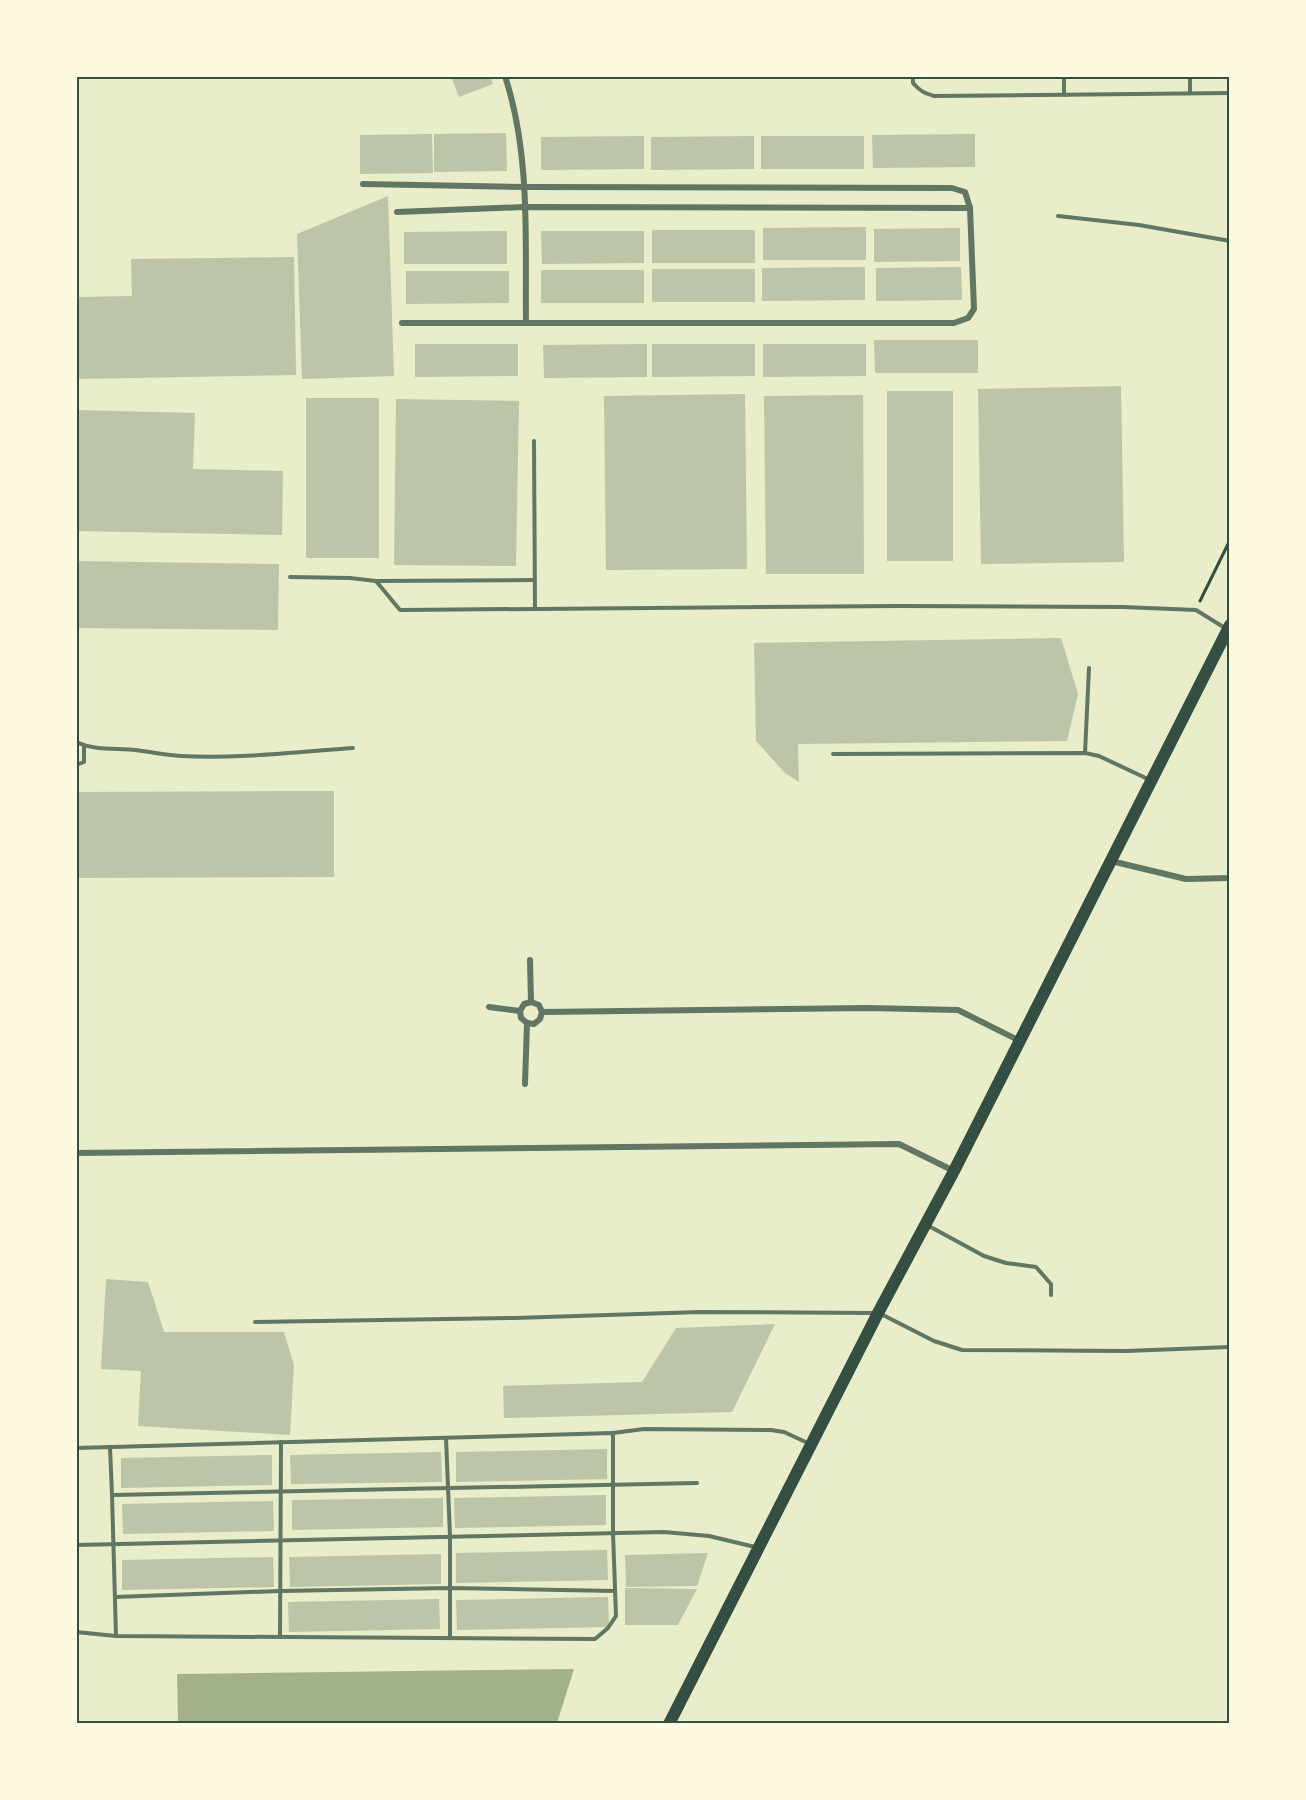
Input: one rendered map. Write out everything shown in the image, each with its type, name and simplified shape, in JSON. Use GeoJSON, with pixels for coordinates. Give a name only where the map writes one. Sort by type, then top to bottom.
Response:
{"type":"FeatureCollection","features":[{"type":"Feature","properties":{"kind":"highway"},"geometry":{"type":"LineString","coordinates":[[669,1724],[878,1313],[954,1171],[1228,627]]}},
{"type":"Feature","properties":{"kind":"street"},"geometry":{"type":"LineString","coordinates":[[505,76],[513,102],[524,159],[526,323]]}},
{"type":"Feature","properties":{"kind":"street"},"geometry":{"type":"LineString","coordinates":[[363,184],[525,187],[952,188],[965,192],[970,208],[974,309],[968,318],[954,322],[402,323]]}},
{"type":"Feature","properties":{"kind":"street"},"geometry":{"type":"LineString","coordinates":[[397,212],[525,207],[970,208]]}},
{"type":"Feature","properties":{"kind":"street"},"geometry":{"type":"LineString","coordinates":[[1110,861],[1186,879],[1230,878]]}},
{"type":"Feature","properties":{"kind":"street"},"geometry":{"type":"LineString","coordinates":[[530,960],[531,1002]]}},
{"type":"Feature","properties":{"kind":"street"},"geometry":{"type":"LineString","coordinates":[[531,1002],[538,1005],[542,1012],[540,1019],[534,1024],[527,1023],[521,1018],[520,1011],[524,1004],[531,1002]]}},
{"type":"Feature","properties":{"kind":"street"},"geometry":{"type":"LineString","coordinates":[[489,1007],[520,1011]]}},
{"type":"Feature","properties":{"kind":"street"},"geometry":{"type":"LineString","coordinates":[[542,1012],[868,1008],[958,1010],[1020,1041]]}},
{"type":"Feature","properties":{"kind":"street"},"geometry":{"type":"LineString","coordinates":[[525,1084],[527,1023]]}},
{"type":"Feature","properties":{"kind":"street"},"geometry":{"type":"LineString","coordinates":[[76,1153],[899,1144],[954,1171]]}},
{"type":"Feature","properties":{"kind":"lane"},"geometry":{"type":"LineString","coordinates":[[913,76],[913,83],[923,93],[934,96],[1230,93]]}},
{"type":"Feature","properties":{"kind":"lane"},"geometry":{"type":"LineString","coordinates":[[1064,76],[1064,94]]}},
{"type":"Feature","properties":{"kind":"lane"},"geometry":{"type":"LineString","coordinates":[[1190,76],[1190,93]]}},
{"type":"Feature","properties":{"kind":"lane"},"geometry":{"type":"LineString","coordinates":[[1058,216],[1139,225],[1230,241]]}},
{"type":"Feature","properties":{"kind":"lane"},"geometry":{"type":"LineString","coordinates":[[534,441],[534,609]]}},
{"type":"Feature","properties":{"kind":"lane"},"geometry":{"type":"LineString","coordinates":[[290,577],[376,581],[534,580]]}},
{"type":"Feature","properties":{"kind":"lane"},"geometry":{"type":"LineString","coordinates":[[376,581],[400,610],[900,606],[1112,607],[1196,610],[1228,627]]}},
{"type":"Feature","properties":{"kind":"lane"},"geometry":{"type":"LineString","coordinates":[[1085,753],[1089,668]]}},
{"type":"Feature","properties":{"kind":"lane"},"geometry":{"type":"LineString","coordinates":[[76,742],[84,746],[120,751],[134,750],[161,755],[203,757],[353,748]]}},
{"type":"Feature","properties":{"kind":"lane"},"geometry":{"type":"LineString","coordinates":[[76,765],[84,762],[84,746]]}},
{"type":"Feature","properties":{"kind":"lane"},"geometry":{"type":"LineString","coordinates":[[833,754],[1085,753],[1099,756],[1151,781]]}},
{"type":"Feature","properties":{"kind":"lane"},"geometry":{"type":"LineString","coordinates":[[926,1224],[984,1256],[1006,1263],[1036,1267],[1051,1284],[1051,1295]]}},
{"type":"Feature","properties":{"kind":"lane"},"geometry":{"type":"LineString","coordinates":[[255,1322],[514,1318],[699,1312],[878,1313],[934,1341],[962,1350],[1126,1351],[1230,1347]]}},
{"type":"Feature","properties":{"kind":"lane"},"geometry":{"type":"LineString","coordinates":[[76,1448],[613,1433],[644,1429],[771,1430],[784,1432],[812,1444]]}},
{"type":"Feature","properties":{"kind":"lane"},"geometry":{"type":"LineString","coordinates":[[76,1632],[116,1636],[595,1639],[608,1628],[616,1616],[613,1433]]}},
{"type":"Feature","properties":{"kind":"lane"},"geometry":{"type":"LineString","coordinates":[[446,1438],[450,1536],[450,1638]]}},
{"type":"Feature","properties":{"kind":"lane"},"geometry":{"type":"LineString","coordinates":[[280,1637],[281,1442]]}},
{"type":"Feature","properties":{"kind":"lane"},"geometry":{"type":"LineString","coordinates":[[110,1447],[116,1636]]}},
{"type":"Feature","properties":{"kind":"lane"},"geometry":{"type":"LineString","coordinates":[[112,1495],[697,1483]]}},
{"type":"Feature","properties":{"kind":"lane"},"geometry":{"type":"LineString","coordinates":[[76,1545],[664,1532],[709,1536],[759,1548]]}},
{"type":"Feature","properties":{"kind":"lane"},"geometry":{"type":"LineString","coordinates":[[115,1598],[280,1591],[450,1588],[615,1591]]}},
{"type":"Feature","properties":{"kind":"path"},"geometry":{"type":"LineString","coordinates":[[1196,610],[1230,540]]}},
{"type":"Feature","properties":{"kind":"shaded area"},"geometry":{"type":"Polygon","coordinates":[[[574,1669],[557,1723],[178,1723],[177,1674],[574,1669]]]}},
{"type":"Feature","properties":{"kind":"building"},"geometry":{"type":"Polygon","coordinates":[[[451,76],[490,76],[493,84],[459,97],[451,76]]]}},
{"type":"Feature","properties":{"kind":"building"},"geometry":{"type":"Polygon","coordinates":[[[506,133],[507,171],[434,172],[434,134],[506,133]]]}},
{"type":"Feature","properties":{"kind":"building"},"geometry":{"type":"Polygon","coordinates":[[[432,134],[433,173],[360,174],[360,135],[432,134]]]}},
{"type":"Feature","properties":{"kind":"building"},"geometry":{"type":"Polygon","coordinates":[[[975,134],[975,167],[873,168],[872,135],[975,134]]]}},
{"type":"Feature","properties":{"kind":"building"},"geometry":{"type":"Polygon","coordinates":[[[644,136],[644,169],[541,170],[541,137],[644,136]]]}},
{"type":"Feature","properties":{"kind":"building"},"geometry":{"type":"Polygon","coordinates":[[[754,136],[754,169],[651,170],[651,137],[754,136]]]}},
{"type":"Feature","properties":{"kind":"building"},"geometry":{"type":"Polygon","coordinates":[[[761,136],[864,136],[864,169],[761,169],[761,136]]]}},
{"type":"Feature","properties":{"kind":"building"},"geometry":{"type":"Polygon","coordinates":[[[388,196],[394,376],[302,379],[297,234],[388,196]]]}},
{"type":"Feature","properties":{"kind":"building"},"geometry":{"type":"Polygon","coordinates":[[[866,227],[866,260],[763,260],[763,228],[866,227]]]}},
{"type":"Feature","properties":{"kind":"building"},"geometry":{"type":"Polygon","coordinates":[[[960,228],[960,261],[874,262],[874,229],[960,228]]]}},
{"type":"Feature","properties":{"kind":"building"},"geometry":{"type":"Polygon","coordinates":[[[652,230],[755,230],[755,263],[652,263],[652,230]]]}},
{"type":"Feature","properties":{"kind":"building"},"geometry":{"type":"Polygon","coordinates":[[[507,231],[507,264],[404,264],[404,232],[507,231]]]}},
{"type":"Feature","properties":{"kind":"building"},"geometry":{"type":"Polygon","coordinates":[[[541,231],[644,231],[644,263],[542,264],[541,231]]]}},
{"type":"Feature","properties":{"kind":"building"},"geometry":{"type":"Polygon","coordinates":[[[294,257],[296,375],[76,379],[76,297],[132,296],[131,259],[294,257]]]}},
{"type":"Feature","properties":{"kind":"building"},"geometry":{"type":"Polygon","coordinates":[[[865,267],[865,300],[762,301],[762,268],[865,267]]]}},
{"type":"Feature","properties":{"kind":"building"},"geometry":{"type":"Polygon","coordinates":[[[961,267],[962,300],[876,301],[876,268],[961,267]]]}},
{"type":"Feature","properties":{"kind":"building"},"geometry":{"type":"Polygon","coordinates":[[[652,269],[755,269],[755,302],[652,302],[652,269]]]}},
{"type":"Feature","properties":{"kind":"building"},"geometry":{"type":"Polygon","coordinates":[[[541,270],[644,270],[644,303],[541,303],[541,270]]]}},
{"type":"Feature","properties":{"kind":"building"},"geometry":{"type":"Polygon","coordinates":[[[406,271],[509,271],[509,303],[406,304],[406,271]]]}},
{"type":"Feature","properties":{"kind":"building"},"geometry":{"type":"Polygon","coordinates":[[[874,340],[978,340],[978,373],[875,373],[874,340]]]}},
{"type":"Feature","properties":{"kind":"building"},"geometry":{"type":"Polygon","coordinates":[[[415,344],[518,344],[518,376],[415,377],[415,344]]]}},
{"type":"Feature","properties":{"kind":"building"},"geometry":{"type":"Polygon","coordinates":[[[647,344],[647,377],[544,378],[543,345],[647,344]]]}},
{"type":"Feature","properties":{"kind":"building"},"geometry":{"type":"Polygon","coordinates":[[[652,344],[755,344],[755,376],[652,377],[652,344]]]}},
{"type":"Feature","properties":{"kind":"building"},"geometry":{"type":"Polygon","coordinates":[[[763,344],[866,344],[866,376],[763,377],[763,344]]]}},
{"type":"Feature","properties":{"kind":"building"},"geometry":{"type":"Polygon","coordinates":[[[1121,386],[1124,562],[981,564],[978,389],[1121,386]]]}},
{"type":"Feature","properties":{"kind":"building"},"geometry":{"type":"Polygon","coordinates":[[[887,391],[953,391],[953,561],[887,561],[887,391]]]}},
{"type":"Feature","properties":{"kind":"building"},"geometry":{"type":"Polygon","coordinates":[[[745,394],[747,569],[606,570],[604,396],[745,394]]]}},
{"type":"Feature","properties":{"kind":"building"},"geometry":{"type":"Polygon","coordinates":[[[863,395],[864,574],[766,574],[764,396],[863,395]]]}},
{"type":"Feature","properties":{"kind":"building"},"geometry":{"type":"Polygon","coordinates":[[[306,398],[379,398],[379,558],[306,558],[306,398]]]}},
{"type":"Feature","properties":{"kind":"building"},"geometry":{"type":"Polygon","coordinates":[[[396,399],[519,401],[516,566],[394,565],[396,399]]]}},
{"type":"Feature","properties":{"kind":"building"},"geometry":{"type":"Polygon","coordinates":[[[76,410],[195,413],[193,469],[283,471],[282,535],[76,531],[76,410]]]}},
{"type":"Feature","properties":{"kind":"building"},"geometry":{"type":"Polygon","coordinates":[[[76,561],[279,564],[278,630],[76,628],[76,561]]]}},
{"type":"Feature","properties":{"kind":"building"},"geometry":{"type":"Polygon","coordinates":[[[1061,638],[1078,694],[1067,741],[798,744],[799,782],[785,773],[756,741],[754,643],[1061,638]]]}},
{"type":"Feature","properties":{"kind":"building"},"geometry":{"type":"Polygon","coordinates":[[[334,791],[334,877],[76,878],[76,792],[334,791]]]}},
{"type":"Feature","properties":{"kind":"building"},"geometry":{"type":"Polygon","coordinates":[[[106,1279],[148,1282],[164,1332],[284,1332],[294,1365],[290,1435],[138,1426],[141,1371],[101,1369],[106,1279]]]}},
{"type":"Feature","properties":{"kind":"building"},"geometry":{"type":"Polygon","coordinates":[[[775,1324],[732,1412],[504,1418],[503,1386],[642,1382],[676,1328],[775,1324]]]}},
{"type":"Feature","properties":{"kind":"building"},"geometry":{"type":"Polygon","coordinates":[[[607,1449],[607,1479],[456,1482],[456,1452],[607,1449]]]}},
{"type":"Feature","properties":{"kind":"building"},"geometry":{"type":"Polygon","coordinates":[[[441,1452],[442,1482],[291,1484],[290,1455],[441,1452]]]}},
{"type":"Feature","properties":{"kind":"building"},"geometry":{"type":"Polygon","coordinates":[[[272,1455],[272,1485],[121,1488],[121,1458],[272,1455]]]}},
{"type":"Feature","properties":{"kind":"building"},"geometry":{"type":"Polygon","coordinates":[[[606,1495],[606,1525],[455,1528],[454,1498],[606,1495]]]}},
{"type":"Feature","properties":{"kind":"building"},"geometry":{"type":"Polygon","coordinates":[[[443,1498],[443,1527],[292,1530],[292,1500],[443,1498]]]}},
{"type":"Feature","properties":{"kind":"building"},"geometry":{"type":"Polygon","coordinates":[[[273,1501],[274,1531],[123,1534],[122,1504],[273,1501]]]}},
{"type":"Feature","properties":{"kind":"building"},"geometry":{"type":"Polygon","coordinates":[[[607,1550],[608,1580],[456,1583],[456,1553],[607,1550]]]}},
{"type":"Feature","properties":{"kind":"building"},"geometry":{"type":"Polygon","coordinates":[[[708,1553],[697,1586],[626,1587],[625,1555],[708,1553]]]}},
{"type":"Feature","properties":{"kind":"building"},"geometry":{"type":"Polygon","coordinates":[[[441,1554],[441,1584],[290,1587],[289,1557],[441,1554]]]}},
{"type":"Feature","properties":{"kind":"building"},"geometry":{"type":"Polygon","coordinates":[[[273,1557],[274,1587],[122,1590],[122,1560],[273,1557]]]}},
{"type":"Feature","properties":{"kind":"building"},"geometry":{"type":"Polygon","coordinates":[[[625,1588],[697,1589],[678,1625],[625,1625],[625,1588]]]}},
{"type":"Feature","properties":{"kind":"building"},"geometry":{"type":"Polygon","coordinates":[[[608,1597],[609,1627],[457,1630],[456,1600],[608,1597]]]}},
{"type":"Feature","properties":{"kind":"building"},"geometry":{"type":"Polygon","coordinates":[[[439,1599],[440,1629],[289,1632],[288,1602],[439,1599]]]}}]}
